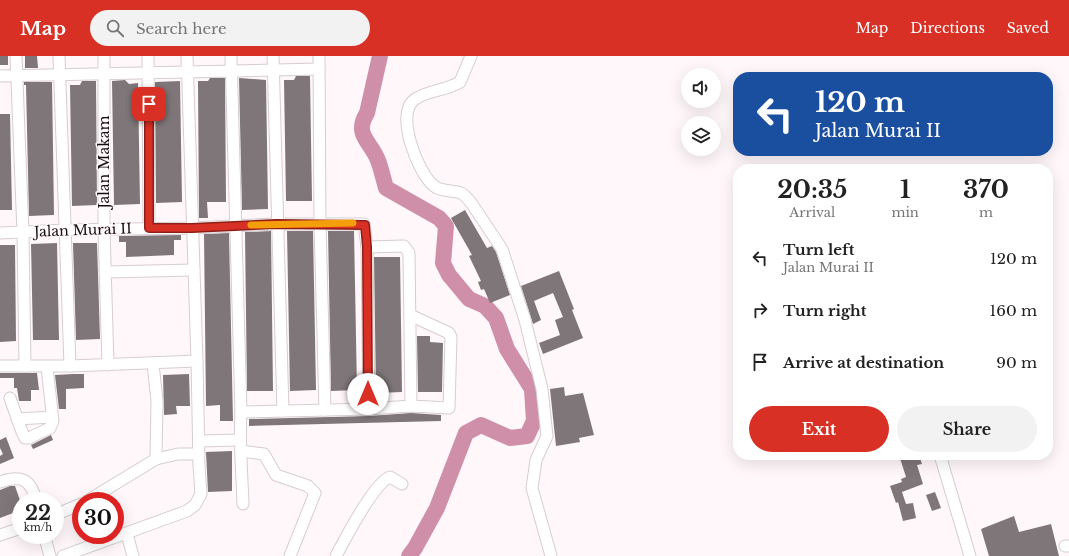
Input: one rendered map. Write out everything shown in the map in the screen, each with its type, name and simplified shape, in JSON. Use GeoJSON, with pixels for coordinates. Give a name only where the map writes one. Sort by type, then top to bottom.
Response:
{"type":"FeatureCollection","features":[{"type":"Feature","properties":{"kind":"street"},"geometry":{"type":"LineString","coordinates":[[16,56],[23,233],[25,366]]}},
{"type":"Feature","properties":{"kind":"street"},"geometry":{"type":"LineString","coordinates":[[59,56],[70,366]]}},
{"type":"Feature","properties":{"kind":"street","name":"Jalan Makam"},"geometry":{"type":"LineString","coordinates":[[104,56],[104,229],[108,365]]}},
{"type":"Feature","properties":{"kind":"street"},"geometry":{"type":"LineString","coordinates":[[148,56],[149,228]]}},
{"type":"Feature","properties":{"kind":"street"},"geometry":{"type":"LineString","coordinates":[[63,556],[91,551],[127,534],[177,515],[195,505],[201,494],[187,56]]}},
{"type":"Feature","properties":{"kind":"street"},"geometry":{"type":"LineString","coordinates":[[231,56],[241,412],[240,446],[243,504]]}},
{"type":"Feature","properties":{"kind":"street"},"geometry":{"type":"LineString","coordinates":[[273,56],[276,224],[283,411]]}},
{"type":"Feature","properties":{"kind":"street"},"geometry":{"type":"LineString","coordinates":[[319,56],[320,224],[326,410]]}},
{"type":"Feature","properties":{"kind":"street"},"geometry":{"type":"LineString","coordinates":[[471,56],[460,82],[419,97],[410,103],[406,112],[409,135],[415,156],[424,175],[435,187],[461,193],[466,197],[502,249],[524,320],[542,389],[547,436],[536,460],[532,488],[551,556]]}},
{"type":"Feature","properties":{"kind":"street"},"geometry":{"type":"LineString","coordinates":[[0,76],[319,69]]}},
{"type":"Feature","properties":{"kind":"street","name":"Jalan Murai II"},"geometry":{"type":"LineString","coordinates":[[0,233],[104,229],[192,228],[276,224],[364,224],[367,247],[368,409]]}},
{"type":"Feature","properties":{"kind":"street"},"geometry":{"type":"LineString","coordinates":[[367,247],[404,246],[408,249],[411,406]]}},
{"type":"Feature","properties":{"kind":"street"},"geometry":{"type":"LineString","coordinates":[[105,272],[194,270]]}},
{"type":"Feature","properties":{"kind":"street"},"geometry":{"type":"LineString","coordinates":[[241,412],[368,409],[411,406],[450,407],[451,337],[449,333],[410,315]]}},
{"type":"Feature","properties":{"kind":"street"},"geometry":{"type":"LineString","coordinates":[[0,366],[153,364],[197,361]]}},
{"type":"Feature","properties":{"kind":"street"},"geometry":{"type":"LineString","coordinates":[[153,364],[157,401],[156,459]]}},
{"type":"Feature","properties":{"kind":"street"},"geometry":{"type":"LineString","coordinates":[[10,398],[22,432],[28,438],[50,428],[52,417],[47,366]]}},
{"type":"Feature","properties":{"kind":"street"},"geometry":{"type":"LineString","coordinates":[[17,419],[52,417]]}},
{"type":"Feature","properties":{"kind":"street"},"geometry":{"type":"LineString","coordinates":[[199,442],[240,446],[264,454],[276,475],[308,486],[315,493],[290,556]]}},
{"type":"Feature","properties":{"kind":"street"},"geometry":{"type":"LineString","coordinates":[[102,492],[156,459],[178,454],[199,454]]}},
{"type":"Feature","properties":{"kind":"street"},"geometry":{"type":"LineString","coordinates":[[941,460],[970,556]]}},
{"type":"Feature","properties":{"kind":"street"},"geometry":{"type":"LineString","coordinates":[[0,482],[14,477],[23,480],[30,486],[32,492]]}},
{"type":"Feature","properties":{"kind":"street"},"geometry":{"type":"LineString","coordinates":[[336,556],[350,528],[379,484],[390,477],[402,484]]}},
{"type":"Feature","properties":{"kind":"street"},"geometry":{"type":"LineString","coordinates":[[0,535],[12,531]]}},
{"type":"Feature","properties":{"kind":"street"},"geometry":{"type":"LineString","coordinates":[[127,534],[133,556]]}},
{"type":"Feature","properties":{"kind":"street"},"geometry":{"type":"LineString","coordinates":[[47,544],[50,556]]}},
{"type":"Feature","properties":{"kind":"building"},"geometry":{"type":"Polygon","coordinates":[[[0,56],[8,56],[8,65],[0,65],[0,56]]]}},
{"type":"Feature","properties":{"kind":"building"},"geometry":{"type":"Polygon","coordinates":[[[25,56],[37,56],[38,68],[25,68],[25,56]]]}},
{"type":"Feature","properties":{"kind":"building"},"geometry":{"type":"Polygon","coordinates":[[[296,76],[310,76],[312,201],[286,201],[284,80],[294,80],[296,76]]]}},
{"type":"Feature","properties":{"kind":"building"},"geometry":{"type":"Polygon","coordinates":[[[210,78],[225,78],[226,202],[207,202],[208,218],[199,218],[198,81],[208,81],[210,78]]]}},
{"type":"Feature","properties":{"kind":"building"},"geometry":{"type":"Polygon","coordinates":[[[239,78],[266,80],[268,209],[242,210],[239,78]]]}},
{"type":"Feature","properties":{"kind":"building"},"geometry":{"type":"Polygon","coordinates":[[[125,80],[129,84],[138,83],[140,204],[114,205],[112,81],[125,80]]]}},
{"type":"Feature","properties":{"kind":"building"},"geometry":{"type":"Polygon","coordinates":[[[82,81],[96,81],[97,205],[72,206],[70,85],[80,85],[82,81]]]}},
{"type":"Feature","properties":{"kind":"building"},"geometry":{"type":"Polygon","coordinates":[[[180,81],[182,202],[156,203],[155,82],[180,81]]]}},
{"type":"Feature","properties":{"kind":"building"},"geometry":{"type":"Polygon","coordinates":[[[24,82],[52,82],[54,215],[29,216],[26,85],[24,85],[24,82]]]}},
{"type":"Feature","properties":{"kind":"building"},"geometry":{"type":"Polygon","coordinates":[[[0,114],[10,114],[12,210],[0,210],[0,114]]]}},
{"type":"Feature","properties":{"kind":"building"},"geometry":{"type":"Polygon","coordinates":[[[465,210],[487,248],[492,246],[496,252],[510,295],[490,303],[484,289],[481,290],[478,282],[481,281],[469,256],[472,255],[451,218],[465,210]]]}},
{"type":"Feature","properties":{"kind":"building"},"geometry":{"type":"Polygon","coordinates":[[[271,231],[273,391],[247,391],[245,232],[271,231]]]}},
{"type":"Feature","properties":{"kind":"building"},"geometry":{"type":"Polygon","coordinates":[[[287,231],[313,231],[316,390],[290,391],[287,231]]]}},
{"type":"Feature","properties":{"kind":"building"},"geometry":{"type":"Polygon","coordinates":[[[328,231],[354,231],[357,390],[331,391],[328,231]]]}},
{"type":"Feature","properties":{"kind":"building"},"geometry":{"type":"Polygon","coordinates":[[[229,233],[233,421],[220,421],[220,405],[206,406],[204,234],[229,233]]]}},
{"type":"Feature","properties":{"kind":"building"},"geometry":{"type":"Polygon","coordinates":[[[181,235],[181,240],[174,240],[174,255],[126,257],[126,242],[119,242],[119,236],[181,235]]]}},
{"type":"Feature","properties":{"kind":"building"},"geometry":{"type":"Polygon","coordinates":[[[57,243],[59,340],[33,340],[31,244],[57,243]]]}},
{"type":"Feature","properties":{"kind":"building"},"geometry":{"type":"Polygon","coordinates":[[[73,243],[97,243],[100,339],[76,340],[73,243]]]}},
{"type":"Feature","properties":{"kind":"building"},"geometry":{"type":"Polygon","coordinates":[[[0,245],[15,245],[16,341],[0,342],[0,245]]]}},
{"type":"Feature","properties":{"kind":"building"},"geometry":{"type":"Polygon","coordinates":[[[374,257],[400,257],[402,392],[376,393],[374,257]]]}},
{"type":"Feature","properties":{"kind":"building"},"geometry":{"type":"Polygon","coordinates":[[[559,271],[574,309],[572,310],[583,338],[543,354],[539,343],[560,335],[555,320],[563,317],[553,293],[534,301],[541,320],[533,324],[521,286],[559,271]]]}},
{"type":"Feature","properties":{"kind":"building"},"geometry":{"type":"Polygon","coordinates":[[[417,336],[430,336],[430,342],[443,343],[442,392],[418,392],[417,336]]]}},
{"type":"Feature","properties":{"kind":"building"},"geometry":{"type":"Polygon","coordinates":[[[0,373],[37,373],[39,390],[31,390],[31,401],[19,401],[17,388],[14,388],[14,378],[0,378],[0,373]]]}},
{"type":"Feature","properties":{"kind":"building"},"geometry":{"type":"Polygon","coordinates":[[[84,374],[84,388],[66,389],[66,409],[59,409],[55,375],[84,374]]]}},
{"type":"Feature","properties":{"kind":"building"},"geometry":{"type":"Polygon","coordinates":[[[189,374],[190,406],[176,406],[177,414],[164,415],[163,375],[189,374]]]}},
{"type":"Feature","properties":{"kind":"building"},"geometry":{"type":"Polygon","coordinates":[[[564,387],[565,396],[583,393],[594,435],[579,438],[580,442],[556,446],[550,389],[564,387]]]}},
{"type":"Feature","properties":{"kind":"building"},"geometry":{"type":"Polygon","coordinates":[[[411,413],[441,415],[441,421],[249,426],[249,419],[369,416],[411,413]]]}},
{"type":"Feature","properties":{"kind":"building"},"geometry":{"type":"Polygon","coordinates":[[[51,435],[53,440],[33,449],[31,445],[51,435]]]}},
{"type":"Feature","properties":{"kind":"building"},"geometry":{"type":"Polygon","coordinates":[[[6,437],[14,458],[0,464],[0,456],[3,454],[0,448],[0,440],[6,437]]]}},
{"type":"Feature","properties":{"kind":"building"},"geometry":{"type":"Polygon","coordinates":[[[232,451],[232,491],[208,492],[206,452],[232,451]]]}},
{"type":"Feature","properties":{"kind":"building"},"geometry":{"type":"Polygon","coordinates":[[[901,460],[921,460],[922,464],[917,465],[923,484],[902,492],[906,504],[913,503],[916,518],[903,521],[898,502],[896,503],[890,486],[902,482],[901,479],[906,477],[901,460]]]}},
{"type":"Feature","properties":{"kind":"building"},"geometry":{"type":"Polygon","coordinates":[[[10,486],[15,486],[17,492],[12,492],[12,513],[0,518],[0,490],[10,486]]]}},
{"type":"Feature","properties":{"kind":"building"},"geometry":{"type":"Polygon","coordinates":[[[935,492],[941,508],[932,511],[926,495],[935,492]]]}},
{"type":"Feature","properties":{"kind":"building"},"geometry":{"type":"Polygon","coordinates":[[[1014,516],[1019,532],[1051,524],[1059,556],[989,556],[981,529],[1014,516]]]}},
{"type":"Feature","properties":{"kind":"waterway"},"geometry":{"type":"LineString","coordinates":[[380,56],[367,113],[363,120],[362,132],[364,137],[377,158],[386,188],[439,218],[446,226],[443,263],[449,275],[469,299],[485,306],[496,318],[507,349],[532,389],[534,421],[527,436],[510,438],[481,425],[466,433],[437,508],[409,556]]}},
{"type":"Feature","properties":{"kind":"slow traffic"},"geometry":{"type":"LineString","coordinates":[[251,225],[353,223]]}},
{"type":"Feature","properties":{"kind":"route"},"geometry":{"type":"LineString","coordinates":[[149,104],[149,228],[362,223],[366,226],[368,394]]}}]}
